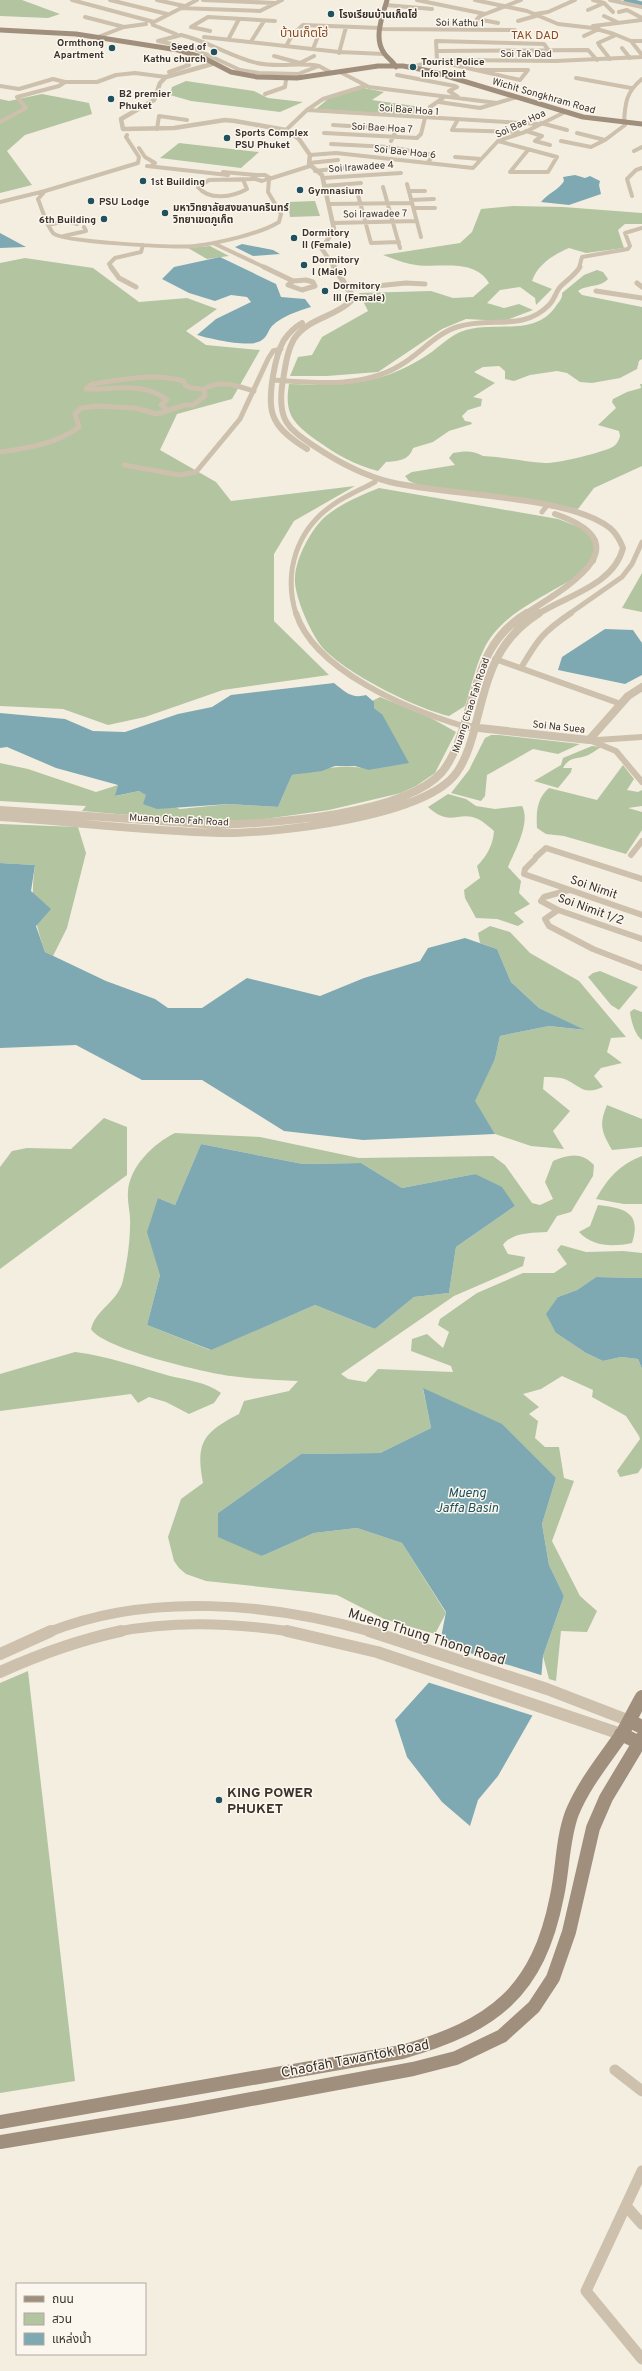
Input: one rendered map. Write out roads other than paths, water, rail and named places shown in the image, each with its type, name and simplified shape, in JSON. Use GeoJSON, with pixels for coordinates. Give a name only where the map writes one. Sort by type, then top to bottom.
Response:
{"type":"FeatureCollection","features":[{"type":"Feature","properties":{"kind":"main road"},"geometry":{"type":"LineString","coordinates":[[386,3],[378,41],[385,55],[393,66]]}},
{"type":"Feature","properties":{"kind":"main road","name":"Wichit Songkhram Road"},"geometry":{"type":"LineString","coordinates":[[0,31],[61,32],[186,52],[204,58],[212,64],[231,72],[257,77],[286,78],[393,66],[412,67],[586,120],[642,125]]}},
{"type":"Feature","properties":{"kind":"main road","name":"Wichit Songkhram Road"},"geometry":{"type":"LineString","coordinates":[[0,31],[87,37],[194,57],[207,65],[228,74],[241,77],[286,80],[393,66],[426,73],[515,98]]}},
{"type":"Feature","properties":{"kind":"main road","name":"Chaofah Tawantok Road"},"geometry":{"type":"LineString","coordinates":[[0,2122],[402,2052],[451,2038],[486,2020],[517,1992],[533,1966],[551,1920],[572,1814],[581,1793],[630,1721],[642,1697]]}},
{"type":"Feature","properties":{"kind":"main road"},"geometry":{"type":"LineString","coordinates":[[630,1721],[642,1727]]}},
{"type":"Feature","properties":{"kind":"main road"},"geometry":{"type":"LineString","coordinates":[[621,1734],[641,1742]]}},
{"type":"Feature","properties":{"kind":"main road","name":"Chaofah Tawantok Road"},"geometry":{"type":"LineString","coordinates":[[0,2142],[187,2111],[437,2064],[476,2050],[509,2031],[540,2000],[553,1978],[569,1932],[593,1828],[606,1798],[641,1742]]}},
{"type":"Feature","properties":{"kind":"street"},"geometry":{"type":"LineString","coordinates":[[72,0],[151,24],[176,34]]}},
{"type":"Feature","properties":{"kind":"street"},"geometry":{"type":"LineString","coordinates":[[110,0],[167,14]]}},
{"type":"Feature","properties":{"kind":"street"},"geometry":{"type":"LineString","coordinates":[[157,0],[182,7],[260,11],[282,0]]}},
{"type":"Feature","properties":{"kind":"street"},"geometry":{"type":"LineString","coordinates":[[98,37],[126,28],[151,24],[167,14],[197,0]]}},
{"type":"Feature","properties":{"kind":"street"},"geometry":{"type":"LineString","coordinates":[[203,0],[276,3]]}},
{"type":"Feature","properties":{"kind":"street"},"geometry":{"type":"LineString","coordinates":[[417,0],[429,1],[443,6],[486,14]]}},
{"type":"Feature","properties":{"kind":"street"},"geometry":{"type":"LineString","coordinates":[[474,0],[537,15],[558,24],[599,29],[632,41],[642,41]]}},
{"type":"Feature","properties":{"kind":"street"},"geometry":{"type":"LineString","coordinates":[[476,19],[522,0]]}},
{"type":"Feature","properties":{"kind":"street"},"geometry":{"type":"LineString","coordinates":[[518,21],[548,12],[575,0]]}},
{"type":"Feature","properties":{"kind":"street"},"geometry":{"type":"LineString","coordinates":[[593,0],[604,3],[613,12]]}},
{"type":"Feature","properties":{"kind":"street"},"geometry":{"type":"LineString","coordinates":[[610,0],[642,7]]}},
{"type":"Feature","properties":{"kind":"street"},"geometry":{"type":"LineString","coordinates":[[636,0],[642,2]]}},
{"type":"Feature","properties":{"kind":"street"},"geometry":{"type":"LineString","coordinates":[[443,6],[448,2],[466,7],[482,1]]}},
{"type":"Feature","properties":{"kind":"street"},"geometry":{"type":"LineString","coordinates":[[386,3],[432,9]]}},
{"type":"Feature","properties":{"kind":"street"},"geometry":{"type":"LineString","coordinates":[[588,10],[604,3]]}},
{"type":"Feature","properties":{"kind":"street"},"geometry":{"type":"LineString","coordinates":[[619,12],[627,10],[642,19]]}},
{"type":"Feature","properties":{"kind":"street"},"geometry":{"type":"LineString","coordinates":[[604,16],[618,22]]}},
{"type":"Feature","properties":{"kind":"street"},"geometry":{"type":"LineString","coordinates":[[85,17],[126,28]]}},
{"type":"Feature","properties":{"kind":"street"},"geometry":{"type":"LineString","coordinates":[[210,31],[191,27],[208,18],[275,21]]}},
{"type":"Feature","properties":{"kind":"street"},"geometry":{"type":"LineString","coordinates":[[219,18],[204,37],[252,40],[339,53],[385,55]]}},
{"type":"Feature","properties":{"kind":"street"},"geometry":{"type":"LineString","coordinates":[[229,38],[239,19]]}},
{"type":"Feature","properties":{"kind":"street"},"geometry":{"type":"LineString","coordinates":[[476,19],[498,23]]}},
{"type":"Feature","properties":{"kind":"street"},"geometry":{"type":"LineString","coordinates":[[476,19],[476,30]]}},
{"type":"Feature","properties":{"kind":"street"},"geometry":{"type":"LineString","coordinates":[[583,31],[588,27],[642,19]]}},
{"type":"Feature","properties":{"kind":"street"},"geometry":{"type":"LineString","coordinates":[[252,40],[264,21]]}},
{"type":"Feature","properties":{"kind":"street","name":"Soi Kathu 1"},"geometry":{"type":"LineString","coordinates":[[286,46],[300,26],[515,30]]}},
{"type":"Feature","properties":{"kind":"street"},"geometry":{"type":"LineString","coordinates":[[313,49],[322,26]]}},
{"type":"Feature","properties":{"kind":"street"},"geometry":{"type":"LineString","coordinates":[[339,53],[346,27]]}},
{"type":"Feature","properties":{"kind":"street"},"geometry":{"type":"LineString","coordinates":[[106,38],[126,28]]}},
{"type":"Feature","properties":{"kind":"street"},"geometry":{"type":"LineString","coordinates":[[584,36],[599,29]]}},
{"type":"Feature","properties":{"kind":"street"},"geometry":{"type":"LineString","coordinates":[[634,33],[632,41],[642,56]]}},
{"type":"Feature","properties":{"kind":"street"},"geometry":{"type":"LineString","coordinates":[[314,56],[302,63],[283,68],[258,65],[211,45],[179,35],[158,41],[195,50],[240,70],[282,74],[303,73],[319,66]]}},
{"type":"Feature","properties":{"kind":"street"},"geometry":{"type":"LineString","coordinates":[[610,59],[599,44],[616,35]]}},
{"type":"Feature","properties":{"kind":"street"},"geometry":{"type":"LineString","coordinates":[[477,70],[528,70],[520,80],[477,70],[437,60],[438,50],[436,41],[544,44],[549,51]]}},
{"type":"Feature","properties":{"kind":"street"},"geometry":{"type":"LineString","coordinates":[[186,52],[211,45]]}},
{"type":"Feature","properties":{"kind":"street"},"geometry":{"type":"LineString","coordinates":[[622,48],[630,58]]}},
{"type":"Feature","properties":{"kind":"street"},"geometry":{"type":"LineString","coordinates":[[438,50],[588,50],[598,60]]}},
{"type":"Feature","properties":{"kind":"street"},"geometry":{"type":"LineString","coordinates":[[217,59],[236,55]]}},
{"type":"Feature","properties":{"kind":"street"},"geometry":{"type":"LineString","coordinates":[[274,56],[319,66],[332,73]]}},
{"type":"Feature","properties":{"kind":"street","name":"Soi Tak Dad"},"geometry":{"type":"LineString","coordinates":[[412,67],[437,60],[598,60],[642,56]]}},
{"type":"Feature","properties":{"kind":"street"},"geometry":{"type":"LineString","coordinates":[[138,163],[139,157],[126,137],[127,135],[123,129],[121,119],[150,104],[154,100],[160,83],[168,74],[189,65],[186,61],[194,57]]}},
{"type":"Feature","properties":{"kind":"street"},"geometry":{"type":"LineString","coordinates":[[0,86],[11,89],[23,88],[44,78],[60,79],[64,82],[97,82],[116,75],[135,73],[168,74],[212,64]]}},
{"type":"Feature","properties":{"kind":"street"},"geometry":{"type":"LineString","coordinates":[[231,72],[258,65]]}},
{"type":"Feature","properties":{"kind":"street"},"geometry":{"type":"LineString","coordinates":[[342,73],[365,86],[497,103]]}},
{"type":"Feature","properties":{"kind":"street"},"geometry":{"type":"LineString","coordinates":[[397,75],[455,86],[457,87],[449,91],[460,98]]}},
{"type":"Feature","properties":{"kind":"street"},"geometry":{"type":"LineString","coordinates":[[576,78],[631,88]]}},
{"type":"Feature","properties":{"kind":"street"},"geometry":{"type":"LineString","coordinates":[[561,141],[591,147],[605,140],[625,124],[625,106],[631,88],[642,79]]}},
{"type":"Feature","properties":{"kind":"street"},"geometry":{"type":"LineString","coordinates":[[265,94],[285,87],[286,80]]}},
{"type":"Feature","properties":{"kind":"street"},"geometry":{"type":"LineString","coordinates":[[0,122],[26,108],[18,97],[59,86],[64,82]]}},
{"type":"Feature","properties":{"kind":"street"},"geometry":{"type":"LineString","coordinates":[[286,130],[307,110],[323,99],[365,86]]}},
{"type":"Feature","properties":{"kind":"street"},"geometry":{"type":"LineString","coordinates":[[430,107],[445,97]]}},
{"type":"Feature","properties":{"kind":"street"},"geometry":{"type":"LineString","coordinates":[[439,102],[480,108],[515,98]]}},
{"type":"Feature","properties":{"kind":"street","name":"Soi Bae Hoa 1"},"geometry":{"type":"LineString","coordinates":[[307,110],[540,124],[567,130]]}},
{"type":"Feature","properties":{"kind":"street"},"geometry":{"type":"LineString","coordinates":[[341,117],[345,113]]}},
{"type":"Feature","properties":{"kind":"street","name":"Soi Bae Hoa"},"geometry":{"type":"LineString","coordinates":[[473,168],[498,141],[526,132],[562,113]]}},
{"type":"Feature","properties":{"kind":"street"},"geometry":{"type":"LineString","coordinates":[[157,128],[159,116],[187,120]]}},
{"type":"Feature","properties":{"kind":"street","name":"Soi Bae Hoa 7"},"geometry":{"type":"LineString","coordinates":[[324,133],[416,138],[421,134],[425,118]]}},
{"type":"Feature","properties":{"kind":"street"},"geometry":{"type":"LineString","coordinates":[[123,129],[174,128],[225,120],[286,130],[299,139],[310,155],[309,164],[323,178],[334,229],[326,240],[322,249],[347,288],[406,283],[426,284]]}},
{"type":"Feature","properties":{"kind":"street"},"geometry":{"type":"LineString","coordinates":[[457,120],[452,130],[526,132],[542,136],[535,141],[550,145]]}},
{"type":"Feature","properties":{"kind":"street"},"geometry":{"type":"LineString","coordinates":[[336,153],[324,133],[337,121]]}},
{"type":"Feature","properties":{"kind":"street"},"geometry":{"type":"LineString","coordinates":[[333,125],[397,129],[385,158]]}},
{"type":"Feature","properties":{"kind":"street"},"geometry":{"type":"LineString","coordinates":[[578,133],[605,140]]}},
{"type":"Feature","properties":{"kind":"street"},"geometry":{"type":"LineString","coordinates":[[127,135],[132,137],[145,157],[165,165],[269,179],[309,164]]}},
{"type":"Feature","properties":{"kind":"street"},"geometry":{"type":"LineString","coordinates":[[498,141],[557,157],[548,172],[510,172],[528,150]]}},
{"type":"Feature","properties":{"kind":"street"},"geometry":{"type":"LineString","coordinates":[[331,144],[389,147],[434,155],[428,162]]}},
{"type":"Feature","properties":{"kind":"street"},"geometry":{"type":"LineString","coordinates":[[634,151],[642,147]]}},
{"type":"Feature","properties":{"kind":"street","name":"Soi Bae Hoa 6"},"geometry":{"type":"LineString","coordinates":[[310,155],[336,153],[473,168]]}},
{"type":"Feature","properties":{"kind":"street"},"geometry":{"type":"LineString","coordinates":[[455,157],[481,159]]}},
{"type":"Feature","properties":{"kind":"street"},"geometry":{"type":"LineString","coordinates":[[244,182],[247,185],[247,189],[231,195],[208,194],[200,191],[198,187],[202,183],[213,179],[232,179],[244,182],[263,175],[309,164],[338,160]]}},
{"type":"Feature","properties":{"kind":"street"},"geometry":{"type":"LineString","coordinates":[[0,202],[117,171],[138,163],[152,161]]}},
{"type":"Feature","properties":{"kind":"street"},"geometry":{"type":"LineString","coordinates":[[147,166],[155,164],[152,161]]}},
{"type":"Feature","properties":{"kind":"street"},"geometry":{"type":"LineString","coordinates":[[138,163],[139,165],[147,166],[256,177]]}},
{"type":"Feature","properties":{"kind":"street"},"geometry":{"type":"LineString","coordinates":[[315,171],[349,167]]}},
{"type":"Feature","properties":{"kind":"street"},"geometry":{"type":"LineString","coordinates":[[632,196],[627,179],[636,170],[642,168]]}},
{"type":"Feature","properties":{"kind":"street","name":"Soi Irawadee 4"},"geometry":{"type":"LineString","coordinates":[[323,178],[401,173]]}},
{"type":"Feature","properties":{"kind":"street"},"geometry":{"type":"LineString","coordinates":[[263,175],[269,176],[269,179]]}},
{"type":"Feature","properties":{"kind":"street"},"geometry":{"type":"LineString","coordinates":[[38,200],[48,225],[53,233],[61,237],[87,241],[183,246],[213,243],[266,230],[279,222],[281,214],[267,188],[269,179]]}},
{"type":"Feature","properties":{"kind":"street"},"geometry":{"type":"LineString","coordinates":[[324,186],[361,183]]}},
{"type":"Feature","properties":{"kind":"street"},"geometry":{"type":"LineString","coordinates":[[407,184],[421,237]]}},
{"type":"Feature","properties":{"kind":"street"},"geometry":{"type":"LineString","coordinates":[[383,186],[400,248]]}},
{"type":"Feature","properties":{"kind":"street"},"geometry":{"type":"LineString","coordinates":[[38,200],[45,191]]}},
{"type":"Feature","properties":{"kind":"street"},"geometry":{"type":"LineString","coordinates":[[357,191],[371,243],[399,242]]}},
{"type":"Feature","properties":{"kind":"street"},"geometry":{"type":"LineString","coordinates":[[409,191],[425,191]]}},
{"type":"Feature","properties":{"kind":"street"},"geometry":{"type":"LineString","coordinates":[[15,198],[38,200]]}},
{"type":"Feature","properties":{"kind":"street"},"geometry":{"type":"LineString","coordinates":[[329,204],[387,203],[434,199]]}},
{"type":"Feature","properties":{"kind":"street"},"geometry":{"type":"LineString","coordinates":[[414,208],[435,208]]}},
{"type":"Feature","properties":{"kind":"street"},"geometry":{"type":"LineString","coordinates":[[48,225],[66,221],[77,224]]}},
{"type":"Feature","properties":{"kind":"street","name":"Soi Irawadee 7"},"geometry":{"type":"LineString","coordinates":[[332,223],[417,221]]}},
{"type":"Feature","properties":{"kind":"street"},"geometry":{"type":"LineString","coordinates":[[61,237],[86,231],[84,227]]}},
{"type":"Feature","properties":{"kind":"street"},"geometry":{"type":"LineString","coordinates":[[274,380],[342,381],[372,378],[390,372],[400,366],[456,327],[471,324],[508,325],[529,321],[550,304],[559,288],[580,268],[582,257],[628,249],[630,246],[625,233],[633,229],[642,228]]}},
{"type":"Feature","properties":{"kind":"street"},"geometry":{"type":"LineString","coordinates":[[213,243],[293,281],[306,280],[314,282],[315,286],[307,289],[294,289],[288,285],[293,281]]}},
{"type":"Feature","properties":{"kind":"street"},"geometry":{"type":"LineString","coordinates":[[136,287],[119,278],[108,264],[115,258],[141,252],[143,245]]}},
{"type":"Feature","properties":{"kind":"street"},"geometry":{"type":"LineString","coordinates":[[642,282],[637,283],[642,287]]}},
{"type":"Feature","properties":{"kind":"street","name":"Muang Chao Fah Road"},"geometry":{"type":"LineString","coordinates":[[0,817],[221,833],[284,828],[349,818],[399,806],[424,798],[447,784],[457,772],[468,750],[495,659],[511,635],[528,620],[602,579],[617,567],[622,556],[623,548],[618,536],[605,525],[576,512],[544,509],[411,486],[352,470],[304,440],[289,426],[282,416],[280,402],[283,381],[294,339],[302,328],[351,301],[352,296],[347,288]]}},
{"type":"Feature","properties":{"kind":"street"},"geometry":{"type":"LineString","coordinates":[[596,291],[642,297]]}},
{"type":"Feature","properties":{"kind":"street","name":"Muang Chao Fah Road"},"geometry":{"type":"LineString","coordinates":[[330,313],[308,320],[295,327],[283,342],[274,380],[271,403],[273,414],[293,440],[342,471],[375,482],[406,490],[498,505]]}},
{"type":"Feature","properties":{"kind":"street"},"geometry":{"type":"LineString","coordinates":[[124,465],[179,475],[196,472],[240,419],[268,359],[273,351],[281,349]]}},
{"type":"Feature","properties":{"kind":"street"},"geometry":{"type":"LineString","coordinates":[[168,410],[161,405],[166,400],[158,392],[130,389],[86,390],[92,384],[153,377],[178,379],[184,381],[185,385],[191,388],[204,389],[213,385],[230,384],[254,391]]}},
{"type":"Feature","properties":{"kind":"street"},"geometry":{"type":"LineString","coordinates":[[0,452],[52,440],[75,431],[79,426],[75,414],[81,408],[97,406],[135,408],[157,414],[185,405],[193,405],[205,396],[204,389]]}},
{"type":"Feature","properties":{"kind":"street"},"geometry":{"type":"LineString","coordinates":[[375,482],[326,510],[303,536],[297,547],[290,572],[290,588],[293,610],[317,647],[345,672],[424,713],[463,726]]}},
{"type":"Feature","properties":{"kind":"street","name":"Muang Chao Fah Road"},"geometry":{"type":"LineString","coordinates":[[535,510],[544,509],[580,520],[595,528]]}},
{"type":"Feature","properties":{"kind":"street"},"geometry":{"type":"LineString","coordinates":[[521,668],[538,639],[547,629],[622,577],[632,564],[642,542]]}},
{"type":"Feature","properties":{"kind":"street","name":"Muang Chao Fah Road"},"geometry":{"type":"LineString","coordinates":[[0,810],[218,824],[276,822],[334,814],[411,793],[431,783],[442,771],[456,748],[486,653],[498,635],[526,612],[588,577]]}},
{"type":"Feature","properties":{"kind":"street"},"geometry":{"type":"LineString","coordinates":[[495,659],[621,704]]}},
{"type":"Feature","properties":{"kind":"street"},"geometry":{"type":"LineString","coordinates":[[642,687],[621,704],[589,740],[616,751],[642,782]]}},
{"type":"Feature","properties":{"kind":"street","name":"Soi Na Suea"},"geometry":{"type":"LineString","coordinates":[[463,726],[589,740],[608,741],[642,737]]}},
{"type":"Feature","properties":{"kind":"street"},"geometry":{"type":"LineString","coordinates":[[456,748],[468,750]]}},
{"type":"Feature","properties":{"kind":"street"},"geometry":{"type":"LineString","coordinates":[[631,855],[642,841]]}},
{"type":"Feature","properties":{"kind":"street","name":"Soi Nimit"},"geometry":{"type":"LineString","coordinates":[[642,879],[546,848],[525,869],[524,874],[642,914]]}},
{"type":"Feature","properties":{"kind":"street","name":"Soi Nimit 1/2"},"geometry":{"type":"LineString","coordinates":[[569,890],[541,899],[541,901],[558,910],[642,939]]}},
{"type":"Feature","properties":{"kind":"street"},"geometry":{"type":"LineString","coordinates":[[558,910],[548,915],[546,919],[549,926],[563,935],[593,949],[642,968]]}},
{"type":"Feature","properties":{"kind":"street","name":"Mueng Thung Thong Road"},"geometry":{"type":"LineString","coordinates":[[0,1654],[59,1629],[94,1619],[127,1612],[198,1605],[281,1613],[369,1631],[566,1696],[630,1721]]}},
{"type":"Feature","properties":{"kind":"street"},"geometry":{"type":"LineString","coordinates":[[0,1672],[55,1648],[84,1638],[159,1624],[233,1624],[281,1630],[355,1645],[621,1734]]}},
{"type":"Feature","properties":{"kind":"street"},"geometry":{"type":"LineString","coordinates":[[616,2070],[642,2091]]}},
{"type":"Feature","properties":{"kind":"street"},"geometry":{"type":"LineString","coordinates":[[642,2171],[586,2291],[642,2359]]}},
{"type":"Feature","properties":{"kind":"street"},"geometry":{"type":"LineString","coordinates":[[626,2206],[642,2224]]}},
{"type":"Feature","properties":{"kind":"water"},"geometry":{"type":"Polygon","coordinates":[[[575,175],[585,178],[590,176],[600,181],[599,185],[601,194],[569,205],[541,202],[562,184],[564,181],[563,177],[575,175]]]}},
{"type":"Feature","properties":{"kind":"water"},"geometry":{"type":"Polygon","coordinates":[[[0,233],[26,247],[0,248],[0,233]]]}},
{"type":"Feature","properties":{"kind":"water"},"geometry":{"type":"Polygon","coordinates":[[[242,244],[273,250],[280,254],[253,256],[235,247],[242,244]]]}},
{"type":"Feature","properties":{"kind":"water"},"geometry":{"type":"Polygon","coordinates":[[[220,257],[276,284],[281,297],[305,299],[311,307],[280,319],[272,326],[263,339],[258,342],[245,344],[197,335],[216,319],[251,302],[247,297],[231,295],[215,301],[189,293],[162,279],[174,267],[220,257]]]}},
{"type":"Feature","properties":{"kind":"water"},"geometry":{"type":"Polygon","coordinates":[[[605,629],[633,630],[642,643],[642,675],[625,684],[558,670],[562,657],[605,629]]]}},
{"type":"Feature","properties":{"kind":"water"},"geometry":{"type":"Polygon","coordinates":[[[334,683],[349,694],[357,696],[366,695],[374,702],[374,708],[382,714],[409,763],[368,770],[355,766],[335,766],[322,771],[292,775],[278,807],[229,804],[157,809],[143,804],[146,795],[139,791],[115,796],[118,785],[56,768],[7,747],[0,748],[0,713],[65,719],[93,731],[125,732],[178,714],[212,707],[231,695],[334,683]]]}},
{"type":"Feature","properties":{"kind":"water"},"geometry":{"type":"Polygon","coordinates":[[[0,863],[35,865],[31,891],[51,909],[36,926],[45,952],[106,981],[155,999],[168,1008],[202,1008],[247,978],[320,996],[364,978],[420,961],[428,948],[465,938],[497,949],[511,982],[539,1008],[585,1030],[549,1026],[500,1036],[495,1059],[475,1101],[495,1134],[363,1140],[284,1131],[202,1080],[142,1080],[76,1045],[0,1048],[0,863]]]}},
{"type":"Feature","properties":{"kind":"water"},"geometry":{"type":"Polygon","coordinates":[[[201,1144],[303,1164],[361,1163],[402,1188],[475,1174],[502,1187],[515,1206],[456,1247],[449,1293],[414,1297],[375,1329],[315,1305],[211,1350],[147,1325],[160,1275],[147,1232],[158,1198],[175,1205],[201,1144]]]}},
{"type":"Feature","properties":{"kind":"water"},"geometry":{"type":"Polygon","coordinates":[[[596,1277],[642,1278],[642,1369],[638,1359],[621,1357],[603,1361],[586,1353],[556,1333],[546,1314],[558,1297],[577,1290],[596,1277]]]}},
{"type":"Feature","properties":{"kind":"water","name":"Mueng Jaffa Basin"},"geometry":{"type":"Polygon","coordinates":[[[423,1388],[502,1424],[556,1478],[542,1524],[549,1565],[564,1596],[543,1656],[539,1704],[498,1776],[478,1800],[470,1826],[442,1802],[407,1757],[395,1720],[433,1678],[446,1612],[402,1543],[357,1528],[314,1533],[262,1556],[218,1537],[218,1513],[301,1454],[380,1453],[431,1428],[423,1388]]]}},
{"type":"Feature","properties":{"kind":"waterway"},"geometry":{"type":"LineString","coordinates":[[626,0],[642,4]]}},
{"type":"Feature","properties":{"kind":"place","name":"โรงเรียนบ้านเก็ตโฮ่"},"geometry":{"type":"Point","coordinates":[331,14]}},
{"type":"Feature","properties":{"kind":"place","name":"Ormthong Apartment"},"geometry":{"type":"Point","coordinates":[112,48]}},
{"type":"Feature","properties":{"kind":"place","name":"Seed of Kathu church"},"geometry":{"type":"Point","coordinates":[214,52]}},
{"type":"Feature","properties":{"kind":"place","name":"Tourist Police Info Point"},"geometry":{"type":"Point","coordinates":[413,67]}},
{"type":"Feature","properties":{"kind":"place","name":"B2 premier Phuket"},"geometry":{"type":"Point","coordinates":[111,99]}},
{"type":"Feature","properties":{"kind":"place","name":"Sports Complex PSU Phuket"},"geometry":{"type":"Point","coordinates":[227,138]}},
{"type":"Feature","properties":{"kind":"place","name":"1st Building"},"geometry":{"type":"Point","coordinates":[143,181]}},
{"type":"Feature","properties":{"kind":"place","name":"Gymnasium"},"geometry":{"type":"Point","coordinates":[300,190]}},
{"type":"Feature","properties":{"kind":"place","name":"PSU Lodge"},"geometry":{"type":"Point","coordinates":[91,201]}},
{"type":"Feature","properties":{"kind":"place","name":"มหาวิทยาลัยสงขลานครินทร์ วิทยาเขตภูเก็ต"},"geometry":{"type":"Point","coordinates":[165,213]}},
{"type":"Feature","properties":{"kind":"place","name":"6th Building"},"geometry":{"type":"Point","coordinates":[104,219]}},
{"type":"Feature","properties":{"kind":"place","name":"Dormitory II (Female)"},"geometry":{"type":"Point","coordinates":[294,238]}},
{"type":"Feature","properties":{"kind":"place","name":"Dormitory I (Male)"},"geometry":{"type":"Point","coordinates":[304,265]}},
{"type":"Feature","properties":{"kind":"place","name":"Dormitory III (Female)"},"geometry":{"type":"Point","coordinates":[325,291]}},
{"type":"Feature","properties":{"kind":"place","name":"KING POWER PHUKET"},"geometry":{"type":"Point","coordinates":[219,1800]}},
{"type":"Feature","properties":{"kind":"district","name":"บ้านเก็ตโฮ่"},"geometry":{"type":"Point","coordinates":[304,33]}},
{"type":"Feature","properties":{"kind":"district","name":"TAK DAD"},"geometry":{"type":"Point","coordinates":[535,35]}}]}
